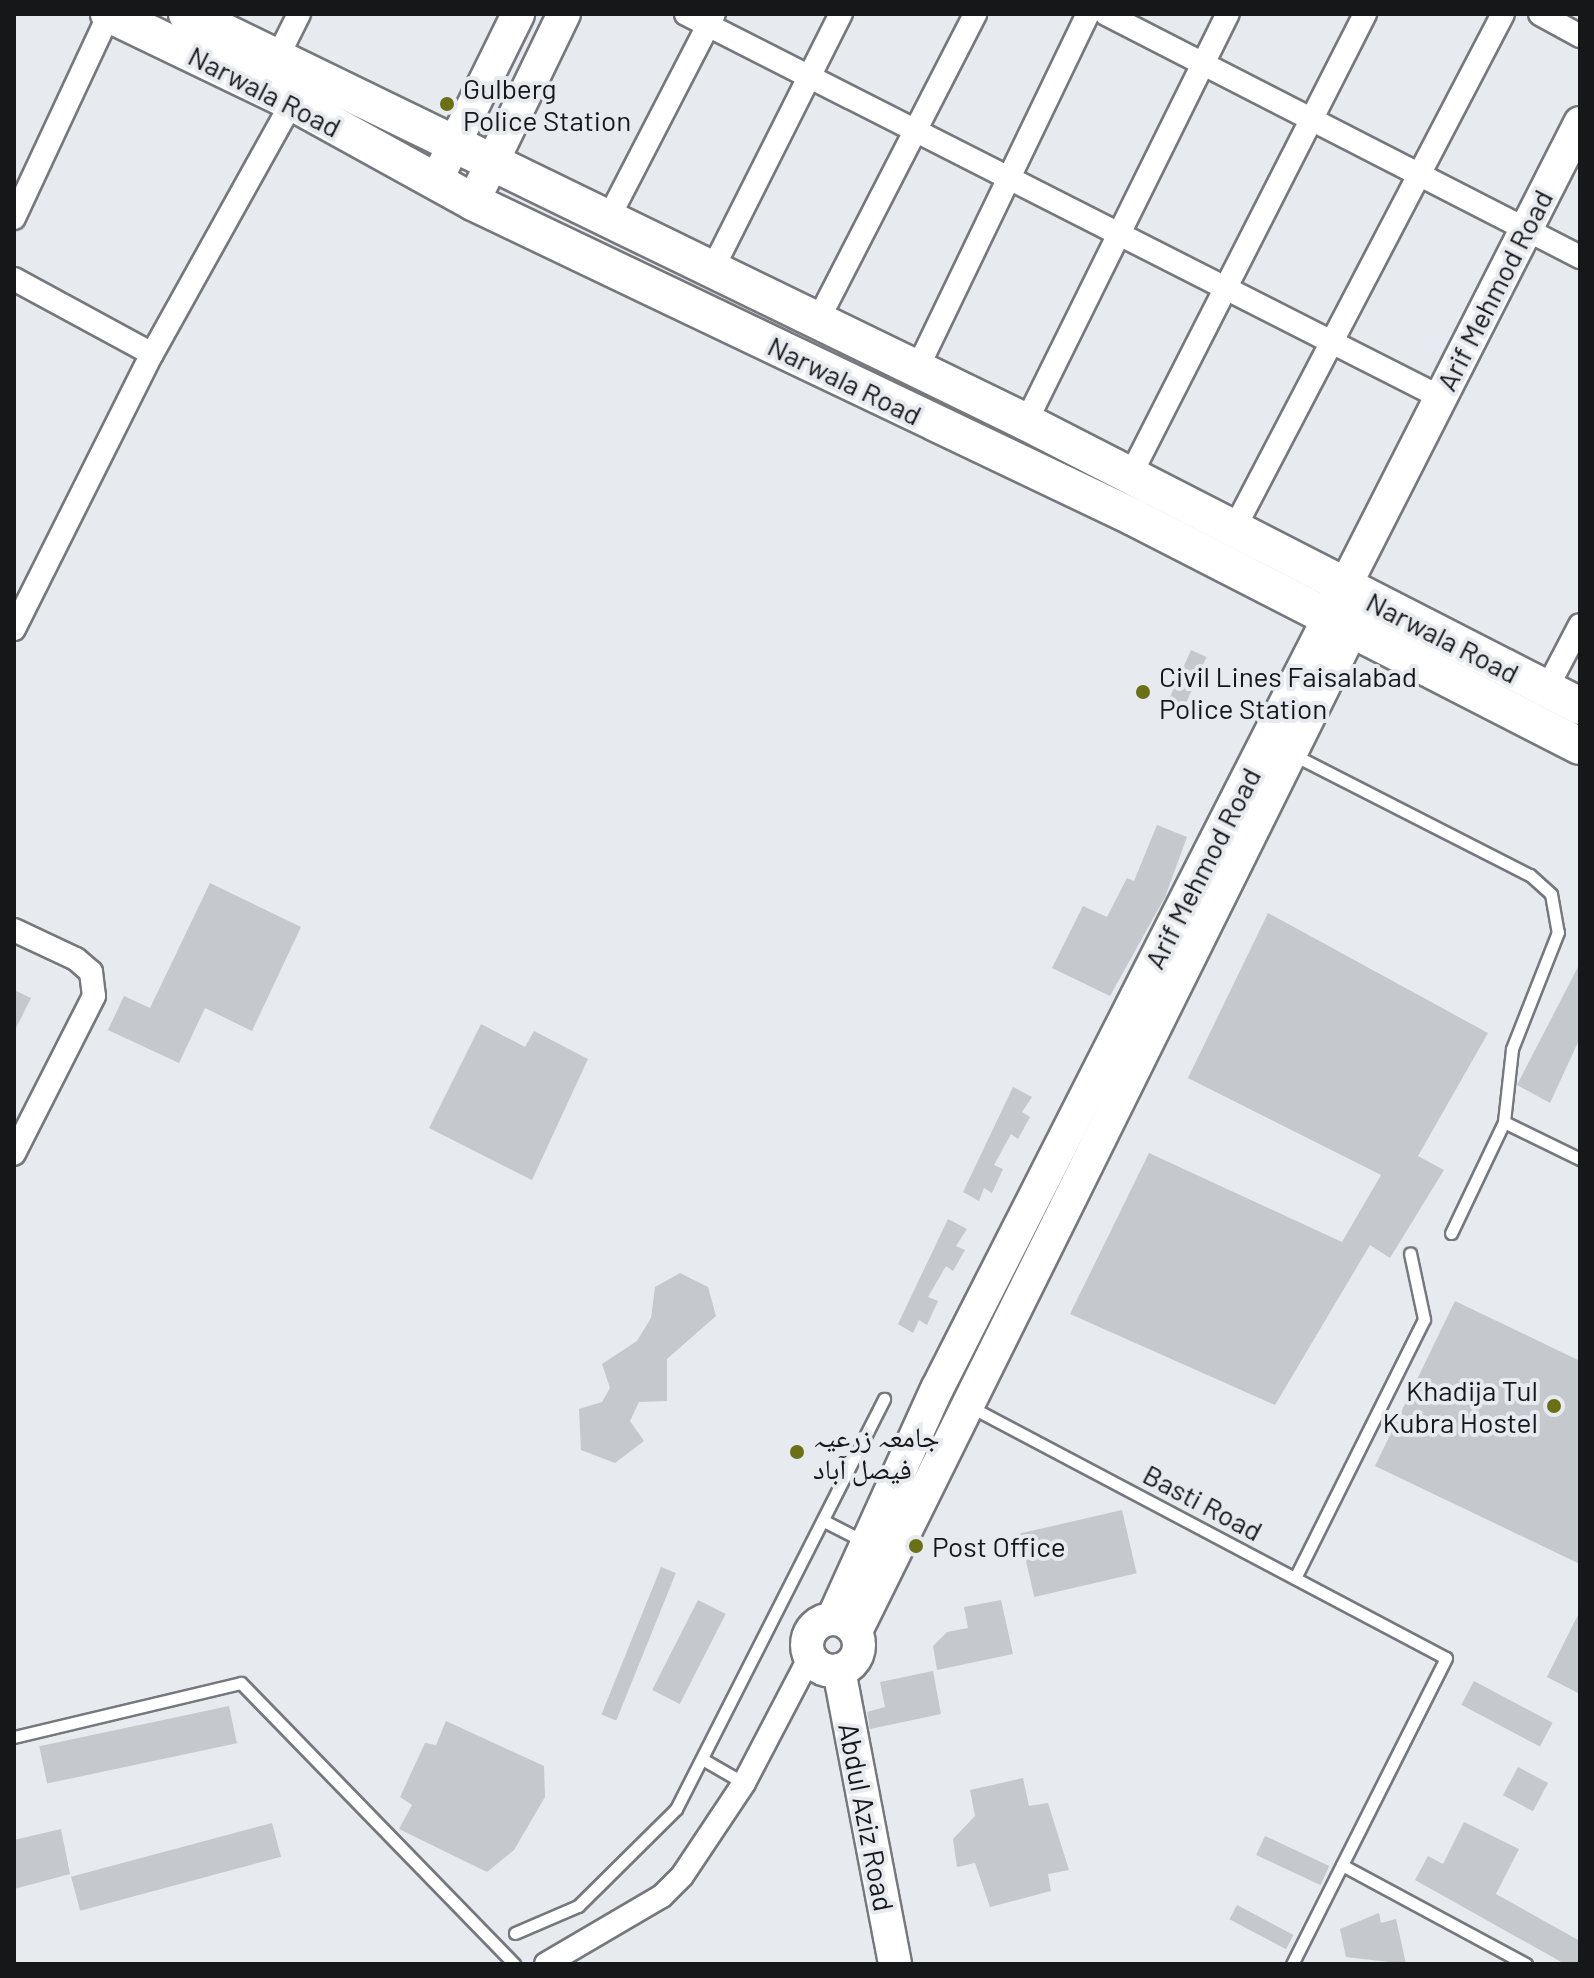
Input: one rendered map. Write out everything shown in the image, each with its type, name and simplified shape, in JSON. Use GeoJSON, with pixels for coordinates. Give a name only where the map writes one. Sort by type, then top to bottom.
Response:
{"type":"FeatureCollection","features":[{"type":"Feature","properties":{"kind":"main road","name":"Narwala Road"},"geometry":{"type":"LineString","coordinates":[[109,14],[292,102],[473,202],[1349,608],[1580,706]]}},
{"type":"Feature","properties":{"kind":"main road","name":"Narwala Road"},"geometry":{"type":"LineString","coordinates":[[187,14],[452,146],[1026,422],[1232,533],[1349,608],[1580,746]]}},
{"type":"Feature","properties":{"kind":"street"},"geometry":{"type":"LineString","coordinates":[[14,218],[109,14]]}},
{"type":"Feature","properties":{"kind":"street"},"geometry":{"type":"LineString","coordinates":[[276,60],[299,14]]}},
{"type":"Feature","properties":{"kind":"street"},"geometry":{"type":"LineString","coordinates":[[436,181],[518,14]]}},
{"type":"Feature","properties":{"kind":"street"},"geometry":{"type":"LineString","coordinates":[[473,202],[564,14]]}},
{"type":"Feature","properties":{"kind":"street"},"geometry":{"type":"LineString","coordinates":[[686,14],[711,20],[807,77],[1440,397]]}},
{"type":"Feature","properties":{"kind":"street"},"geometry":{"type":"LineString","coordinates":[[712,270],[841,14]]}},
{"type":"Feature","properties":{"kind":"street"},"geometry":{"type":"LineString","coordinates":[[818,320],[975,14]]}},
{"type":"Feature","properties":{"kind":"street"},"geometry":{"type":"LineString","coordinates":[[917,369],[1088,14]]}},
{"type":"Feature","properties":{"kind":"street"},"geometry":{"type":"LineString","coordinates":[[1106,14],[1580,257]]}},
{"type":"Feature","properties":{"kind":"street"},"geometry":{"type":"LineString","coordinates":[[1026,422],[1115,234],[1228,14]]}},
{"type":"Feature","properties":{"kind":"street"},"geometry":{"type":"LineString","coordinates":[[1129,478],[1365,14]]}},
{"type":"Feature","properties":{"kind":"street"},"geometry":{"type":"LineString","coordinates":[[1232,533],[1503,14]]}},
{"type":"Feature","properties":{"kind":"street"},"geometry":{"type":"LineString","coordinates":[[1540,14],[1580,36]]}},
{"type":"Feature","properties":{"kind":"street"},"geometry":{"type":"LineString","coordinates":[[607,221],[711,20]]}},
{"type":"Feature","properties":{"kind":"street"},"geometry":{"type":"LineString","coordinates":[[14,629],[22,591],[292,102]]}},
{"type":"Feature","properties":{"kind":"street","name":"Arif Mehmod Road"},"geometry":{"type":"LineString","coordinates":[[1228,849],[1349,608],[1440,397],[1580,123]]}},
{"type":"Feature","properties":{"kind":"street"},"geometry":{"type":"LineString","coordinates":[[14,279],[152,354]]}},
{"type":"Feature","properties":{"kind":"street"},"geometry":{"type":"LineString","coordinates":[[844,1624],[952,1397],[970,1323],[1088,1126],[1228,849],[1290,753],[1349,608]]}},
{"type":"Feature","properties":{"kind":"street"},"geometry":{"type":"LineString","coordinates":[[1546,690],[1580,625]]}},
{"type":"Feature","properties":{"kind":"street"},"geometry":{"type":"LineString","coordinates":[[14,930],[76,959],[91,972],[94,996],[14,1154]]}},
{"type":"Feature","properties":{"kind":"street"},"geometry":{"type":"LineString","coordinates":[[810,1657],[839,1670],[858,1655],[844,1624],[867,1543],[952,1397],[1000,1338],[1088,1126]]}},
{"type":"Feature","properties":{"kind":"street"},"geometry":{"type":"LineString","coordinates":[[970,1323],[1000,1338]]}},
{"type":"Feature","properties":{"kind":"street"},"geometry":{"type":"LineString","coordinates":[[546,1964],[662,1896],[744,1783],[810,1657],[811,1632],[844,1624]]}},
{"type":"Feature","properties":{"kind":"street","name":"Abdul Aziz Road"},"geometry":{"type":"LineString","coordinates":[[839,1670],[895,1964]]}},
{"type":"Feature","properties":{"kind":"lane"},"geometry":{"type":"LineString","coordinates":[[1290,753],[1530,875],[1551,894],[1558,932],[1512,1049],[1504,1122],[1451,1233]]}},
{"type":"Feature","properties":{"kind":"lane"},"geometry":{"type":"LineString","coordinates":[[1504,1122],[1580,1159]]}},
{"type":"Feature","properties":{"kind":"lane"},"geometry":{"type":"LineString","coordinates":[[1295,1578],[1424,1319],[1410,1253]]}},
{"type":"Feature","properties":{"kind":"lane","name":"Basti Road"},"geometry":{"type":"LineString","coordinates":[[952,1397],[1446,1658],[1342,1865]]}},
{"type":"Feature","properties":{"kind":"lane"},"geometry":{"type":"LineString","coordinates":[[515,1933],[578,1906],[676,1809],[826,1522],[884,1399]]}},
{"type":"Feature","properties":{"kind":"lane"},"geometry":{"type":"LineString","coordinates":[[826,1522],[867,1543]]}},
{"type":"Feature","properties":{"kind":"lane"},"geometry":{"type":"LineString","coordinates":[[14,1737],[241,1683],[514,1964]]}},
{"type":"Feature","properties":{"kind":"lane"},"geometry":{"type":"LineString","coordinates":[[704,1760],[744,1783]]}},
{"type":"Feature","properties":{"kind":"lane"},"geometry":{"type":"LineString","coordinates":[[1292,1964],[1342,1865],[1526,1964]]}},
{"type":"Feature","properties":{"kind":"building"},"geometry":{"type":"Polygon","coordinates":[[[1191,650],[1207,657],[1182,712],[1167,705],[1191,650]]]}},
{"type":"Feature","properties":{"kind":"building"},"geometry":{"type":"Polygon","coordinates":[[[1157,825],[1187,837],[1165,897],[1110,996],[1052,968],[1083,906],[1107,917],[1127,878],[1134,881],[1157,825]]]}},
{"type":"Feature","properties":{"kind":"building"},"geometry":{"type":"Polygon","coordinates":[[[210,883],[301,927],[252,1031],[205,1008],[179,1063],[108,1030],[124,996],[150,1008],[210,883]]]}},
{"type":"Feature","properties":{"kind":"building"},"geometry":{"type":"Polygon","coordinates":[[[1268,913],[1488,1033],[1418,1156],[1444,1170],[1390,1258],[1370,1245],[1275,1405],[1070,1314],[1149,1153],[1342,1242],[1381,1175],[1188,1078],[1268,913]]]}},
{"type":"Feature","properties":{"kind":"building"},"geometry":{"type":"Polygon","coordinates":[[[1580,963],[1580,1038],[1550,1103],[1517,1085],[1580,963]]]}},
{"type":"Feature","properties":{"kind":"building"},"geometry":{"type":"Polygon","coordinates":[[[14,990],[31,998],[14,1032],[14,990]]]}},
{"type":"Feature","properties":{"kind":"building"},"geometry":{"type":"Polygon","coordinates":[[[481,1024],[525,1047],[534,1031],[588,1059],[532,1180],[429,1128],[481,1024]]]}},
{"type":"Feature","properties":{"kind":"building"},"geometry":{"type":"Polygon","coordinates":[[[1013,1087],[1032,1097],[1022,1112],[1030,1117],[1018,1139],[1011,1134],[994,1165],[1003,1169],[992,1193],[984,1188],[979,1201],[963,1192],[1013,1087]]]}},
{"type":"Feature","properties":{"kind":"building"},"geometry":{"type":"Polygon","coordinates":[[[948,1219],[967,1229],[956,1246],[965,1250],[953,1271],[946,1266],[928,1297],[938,1301],[927,1325],[919,1320],[913,1333],[898,1324],[948,1219]]]}},
{"type":"Feature","properties":{"kind":"building"},"geometry":{"type":"Polygon","coordinates":[[[680,1273],[708,1287],[716,1316],[667,1359],[667,1401],[639,1402],[630,1421],[644,1441],[615,1463],[581,1450],[579,1409],[602,1402],[610,1388],[602,1364],[637,1341],[651,1318],[655,1287],[680,1273]]]}},
{"type":"Feature","properties":{"kind":"building"},"geometry":{"type":"Polygon","coordinates":[[[1455,1301],[1580,1361],[1580,1564],[1375,1466],[1455,1301]]]}},
{"type":"Feature","properties":{"kind":"building"},"geometry":{"type":"Polygon","coordinates":[[[1122,1510],[1137,1573],[1034,1597],[1020,1534],[1122,1510]]]}},
{"type":"Feature","properties":{"kind":"building"},"geometry":{"type":"Polygon","coordinates":[[[661,1567],[676,1573],[616,1720],[601,1714],[661,1567]]]}},
{"type":"Feature","properties":{"kind":"building"},"geometry":{"type":"Polygon","coordinates":[[[698,1600],[726,1614],[680,1704],[652,1690],[698,1600]]]}},
{"type":"Feature","properties":{"kind":"building"},"geometry":{"type":"Polygon","coordinates":[[[1001,1600],[1013,1654],[937,1670],[933,1646],[947,1632],[968,1628],[964,1607],[1001,1600]]]}},
{"type":"Feature","properties":{"kind":"building"},"geometry":{"type":"Polygon","coordinates":[[[1580,1611],[1580,1694],[1547,1677],[1580,1611]]]}},
{"type":"Feature","properties":{"kind":"building"},"geometry":{"type":"Polygon","coordinates":[[[933,1671],[941,1714],[870,1729],[867,1712],[885,1707],[880,1682],[933,1671]]]}},
{"type":"Feature","properties":{"kind":"building"},"geometry":{"type":"Polygon","coordinates":[[[1474,1681],[1553,1723],[1540,1747],[1461,1705],[1474,1681]]]}},
{"type":"Feature","properties":{"kind":"building"},"geometry":{"type":"Polygon","coordinates":[[[229,1706],[237,1743],[47,1784],[39,1746],[229,1706]]]}},
{"type":"Feature","properties":{"kind":"building"},"geometry":{"type":"Polygon","coordinates":[[[446,1721],[544,1766],[545,1797],[514,1850],[487,1872],[399,1829],[412,1805],[400,1797],[425,1743],[436,1745],[446,1721]]]}},
{"type":"Feature","properties":{"kind":"building"},"geometry":{"type":"Polygon","coordinates":[[[1518,1767],[1548,1783],[1533,1811],[1503,1795],[1518,1767]]]}},
{"type":"Feature","properties":{"kind":"building"},"geometry":{"type":"Polygon","coordinates":[[[1023,1778],[1029,1806],[1048,1803],[1069,1870],[1048,1874],[1051,1891],[990,1907],[975,1863],[957,1867],[953,1839],[975,1816],[970,1790],[1023,1778]]]}},
{"type":"Feature","properties":{"kind":"building"},"geometry":{"type":"Polygon","coordinates":[[[1464,1822],[1519,1849],[1496,1894],[1580,1941],[1580,1964],[1565,1964],[1415,1880],[1428,1856],[1443,1864],[1464,1822]]]}},
{"type":"Feature","properties":{"kind":"building"},"geometry":{"type":"Polygon","coordinates":[[[272,1823],[281,1857],[80,1911],[71,1877],[272,1823]]]}},
{"type":"Feature","properties":{"kind":"building"},"geometry":{"type":"Polygon","coordinates":[[[61,1829],[70,1874],[14,1889],[14,1840],[61,1829]]]}},
{"type":"Feature","properties":{"kind":"building"},"geometry":{"type":"Polygon","coordinates":[[[1265,1836],[1329,1866],[1320,1885],[1256,1855],[1265,1836]]]}},
{"type":"Feature","properties":{"kind":"building"},"geometry":{"type":"Polygon","coordinates":[[[1237,1905],[1294,1935],[1286,1949],[1229,1919],[1237,1905]]]}},
{"type":"Feature","properties":{"kind":"building"},"geometry":{"type":"Polygon","coordinates":[[[1379,1913],[1381,1923],[1396,1919],[1406,1964],[1346,1957],[1340,1929],[1379,1913]]]}},
{"type":"Feature","properties":{"kind":"place","name":"Gulberg Police Station"},"geometry":{"type":"Point","coordinates":[447,104]}},
{"type":"Feature","properties":{"kind":"place","name":"Civil Lines Faisalabad Police Station"},"geometry":{"type":"Point","coordinates":[1143,692]}},
{"type":"Feature","properties":{"kind":"place","name":"Khadija Tul Kubra Hostel"},"geometry":{"type":"Point","coordinates":[1554,1406]}},
{"type":"Feature","properties":{"kind":"place","name":"جامعہ زرعیہ فیصل آباد"},"geometry":{"type":"Point","coordinates":[797,1452]}},
{"type":"Feature","properties":{"kind":"place","name":"Post Office"},"geometry":{"type":"Point","coordinates":[916,1546]}}]}
